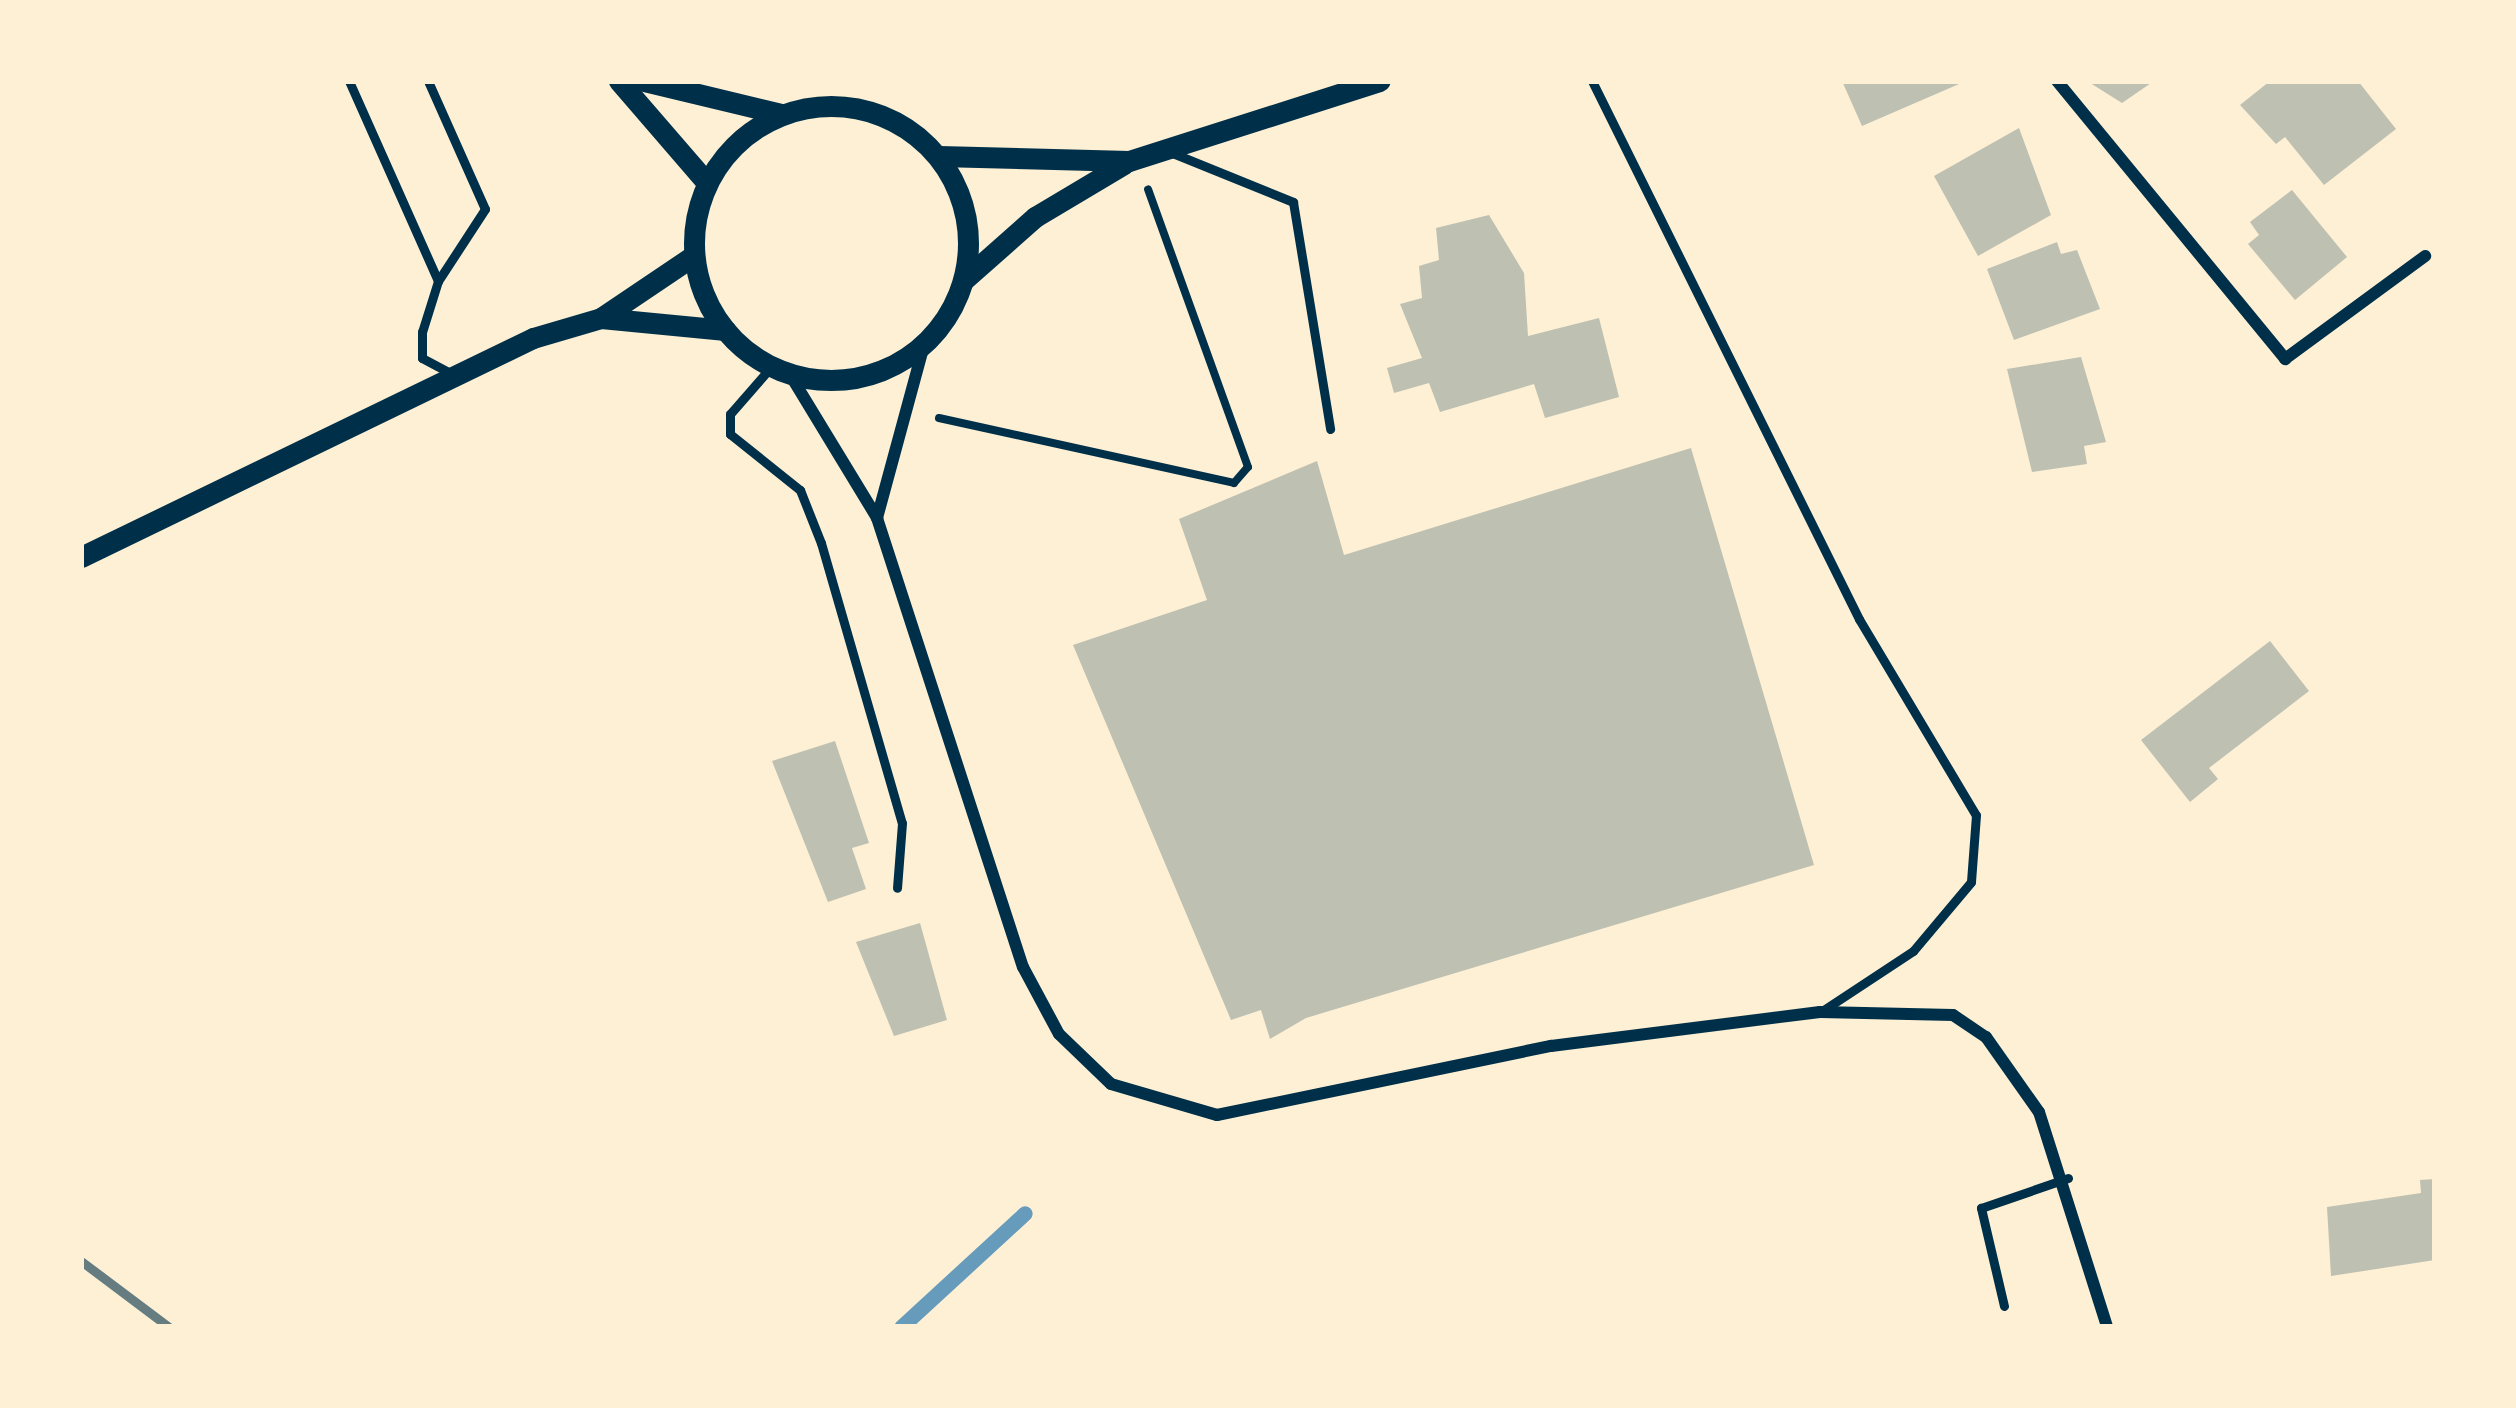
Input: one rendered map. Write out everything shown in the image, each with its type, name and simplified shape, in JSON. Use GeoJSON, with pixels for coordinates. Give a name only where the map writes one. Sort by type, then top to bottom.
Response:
{"type":"FeatureCollection","features":[{"type":"Feature","properties":{"kind":"street"},"geometry":{"type":"LineString","coordinates":[[619,81],[706,183]]}},
{"type":"Feature","properties":{"kind":"street"},"geometry":{"type":"LineString","coordinates":[[644,81],[782,114],[857,109],[894,119],[939,155],[968,216],[965,279]]}},
{"type":"Feature","properties":{"kind":"street"},"geometry":{"type":"LineString","coordinates":[[939,155],[1130,161],[1170,152],[1380,81]]}},
{"type":"Feature","properties":{"kind":"street"},"geometry":{"type":"LineString","coordinates":[[2057,81],[2285,359],[2425,256]]}},
{"type":"Feature","properties":{"kind":"street"},"geometry":{"type":"LineString","coordinates":[[725,330],[693,256],[706,183],[737,141],[782,114]]}},
{"type":"Feature","properties":{"kind":"street"},"geometry":{"type":"LineString","coordinates":[[878,518],[924,345],[965,279],[1035,217],[1130,161]]}},
{"type":"Feature","properties":{"kind":"street"},"geometry":{"type":"LineString","coordinates":[[81,557],[455,374],[601,318],[693,256]]}},
{"type":"Feature","properties":{"kind":"street"},"geometry":{"type":"LineString","coordinates":[[601,318],[725,330],[780,370],[878,518],[1023,967],[1058,1034],[1111,1084],[1179,1111],[1257,1112],[1551,1046],[1820,1012],[1953,1016],[2013,1069],[2068,1178],[2107,1327]]}},
{"type":"Feature","properties":{"kind":"street"},"geometry":{"type":"LineString","coordinates":[[780,370],[836,380],[924,345]]}},
{"type":"Feature","properties":{"kind":"lane"},"geometry":{"type":"LineString","coordinates":[[349,81],[438,281]]}},
{"type":"Feature","properties":{"kind":"lane"},"geometry":{"type":"LineString","coordinates":[[428,81],[485,209],[438,281],[422,358],[455,374]]}},
{"type":"Feature","properties":{"kind":"lane"},"geometry":{"type":"LineString","coordinates":[[1592,81],[1859,619],[1976,815],[1971,882],[1903,960],[1820,1012]]}},
{"type":"Feature","properties":{"kind":"lane"},"geometry":{"type":"LineString","coordinates":[[1170,152],[1293,202],[1330,429]]}},
{"type":"Feature","properties":{"kind":"lane"},"geometry":{"type":"LineString","coordinates":[[780,370],[730,414],[730,434],[800,490],[821,543],[902,824],[897,888]]}},
{"type":"Feature","properties":{"kind":"lane"},"geometry":{"type":"LineString","coordinates":[[2004,1306],[1981,1208],[2068,1178]]}},
{"type":"Feature","properties":{"kind":"path"},"geometry":{"type":"LineString","coordinates":[[939,418],[1234,483],[1248,467],[1146,182]]}},
{"type":"Feature","properties":{"kind":"building"},"geometry":{"type":"Polygon","coordinates":[[[1842,81],[1966,81],[1862,126],[1842,81]]]}},
{"type":"Feature","properties":{"kind":"building"},"geometry":{"type":"Polygon","coordinates":[[[2087,81],[2154,81],[2122,103],[2087,81]]]}},
{"type":"Feature","properties":{"kind":"building"},"geometry":{"type":"Polygon","coordinates":[[[2270,81],[2358,81],[2396,129],[2324,185],[2285,137],[2276,144],[2240,105],[2270,81]]]}},
{"type":"Feature","properties":{"kind":"building"},"geometry":{"type":"Polygon","coordinates":[[[2019,128],[2051,215],[1978,256],[1934,176],[2019,128]]]}},
{"type":"Feature","properties":{"kind":"building"},"geometry":{"type":"Polygon","coordinates":[[[2292,190],[2347,257],[2295,300],[2248,244],[2259,235],[2250,222],[2292,190]]]}},
{"type":"Feature","properties":{"kind":"building"},"geometry":{"type":"Polygon","coordinates":[[[1489,215],[1524,273],[1528,336],[1599,318],[1619,397],[1545,418],[1534,384],[1440,412],[1429,383],[1394,393],[1387,368],[1422,358],[1400,304],[1422,298],[1419,266],[1439,260],[1436,228],[1489,215]]]}},
{"type":"Feature","properties":{"kind":"building"},"geometry":{"type":"Polygon","coordinates":[[[2057,242],[2061,254],[2077,250],[2100,309],[2014,340],[1987,269],[2057,242]]]}},
{"type":"Feature","properties":{"kind":"building"},"geometry":{"type":"Polygon","coordinates":[[[2081,357],[2106,442],[2084,446],[2087,464],[2032,472],[2007,369],[2081,357]]]}},
{"type":"Feature","properties":{"kind":"building"},"geometry":{"type":"Polygon","coordinates":[[[1691,448],[1814,865],[1306,1018],[1270,1039],[1261,1010],[1231,1020],[1073,645],[1207,600],[1179,519],[1317,461],[1344,555],[1691,448]]]}},
{"type":"Feature","properties":{"kind":"building"},"geometry":{"type":"Polygon","coordinates":[[[2270,641],[2309,691],[2209,768],[2218,779],[2190,802],[2141,740],[2270,641]]]}},
{"type":"Feature","properties":{"kind":"building"},"geometry":{"type":"Polygon","coordinates":[[[835,741],[869,843],[852,848],[866,889],[828,902],[772,761],[835,741]]]}},
{"type":"Feature","properties":{"kind":"building"},"geometry":{"type":"Polygon","coordinates":[[[920,923],[947,1020],[894,1036],[856,942],[920,923]]]}},
{"type":"Feature","properties":{"kind":"building"},"geometry":{"type":"Polygon","coordinates":[[[2435,1179],[2435,1260],[2331,1276],[2327,1207],[2421,1193],[2420,1180],[2435,1179]]]}},
{"type":"Feature","properties":{"kind":"waterway"},"geometry":{"type":"LineString","coordinates":[[901,1327],[1025,1213]]}},
{"type":"Feature","properties":{"kind":"railway"},"geometry":{"type":"LineString","coordinates":[[81,1261],[169,1327]]}}]}
